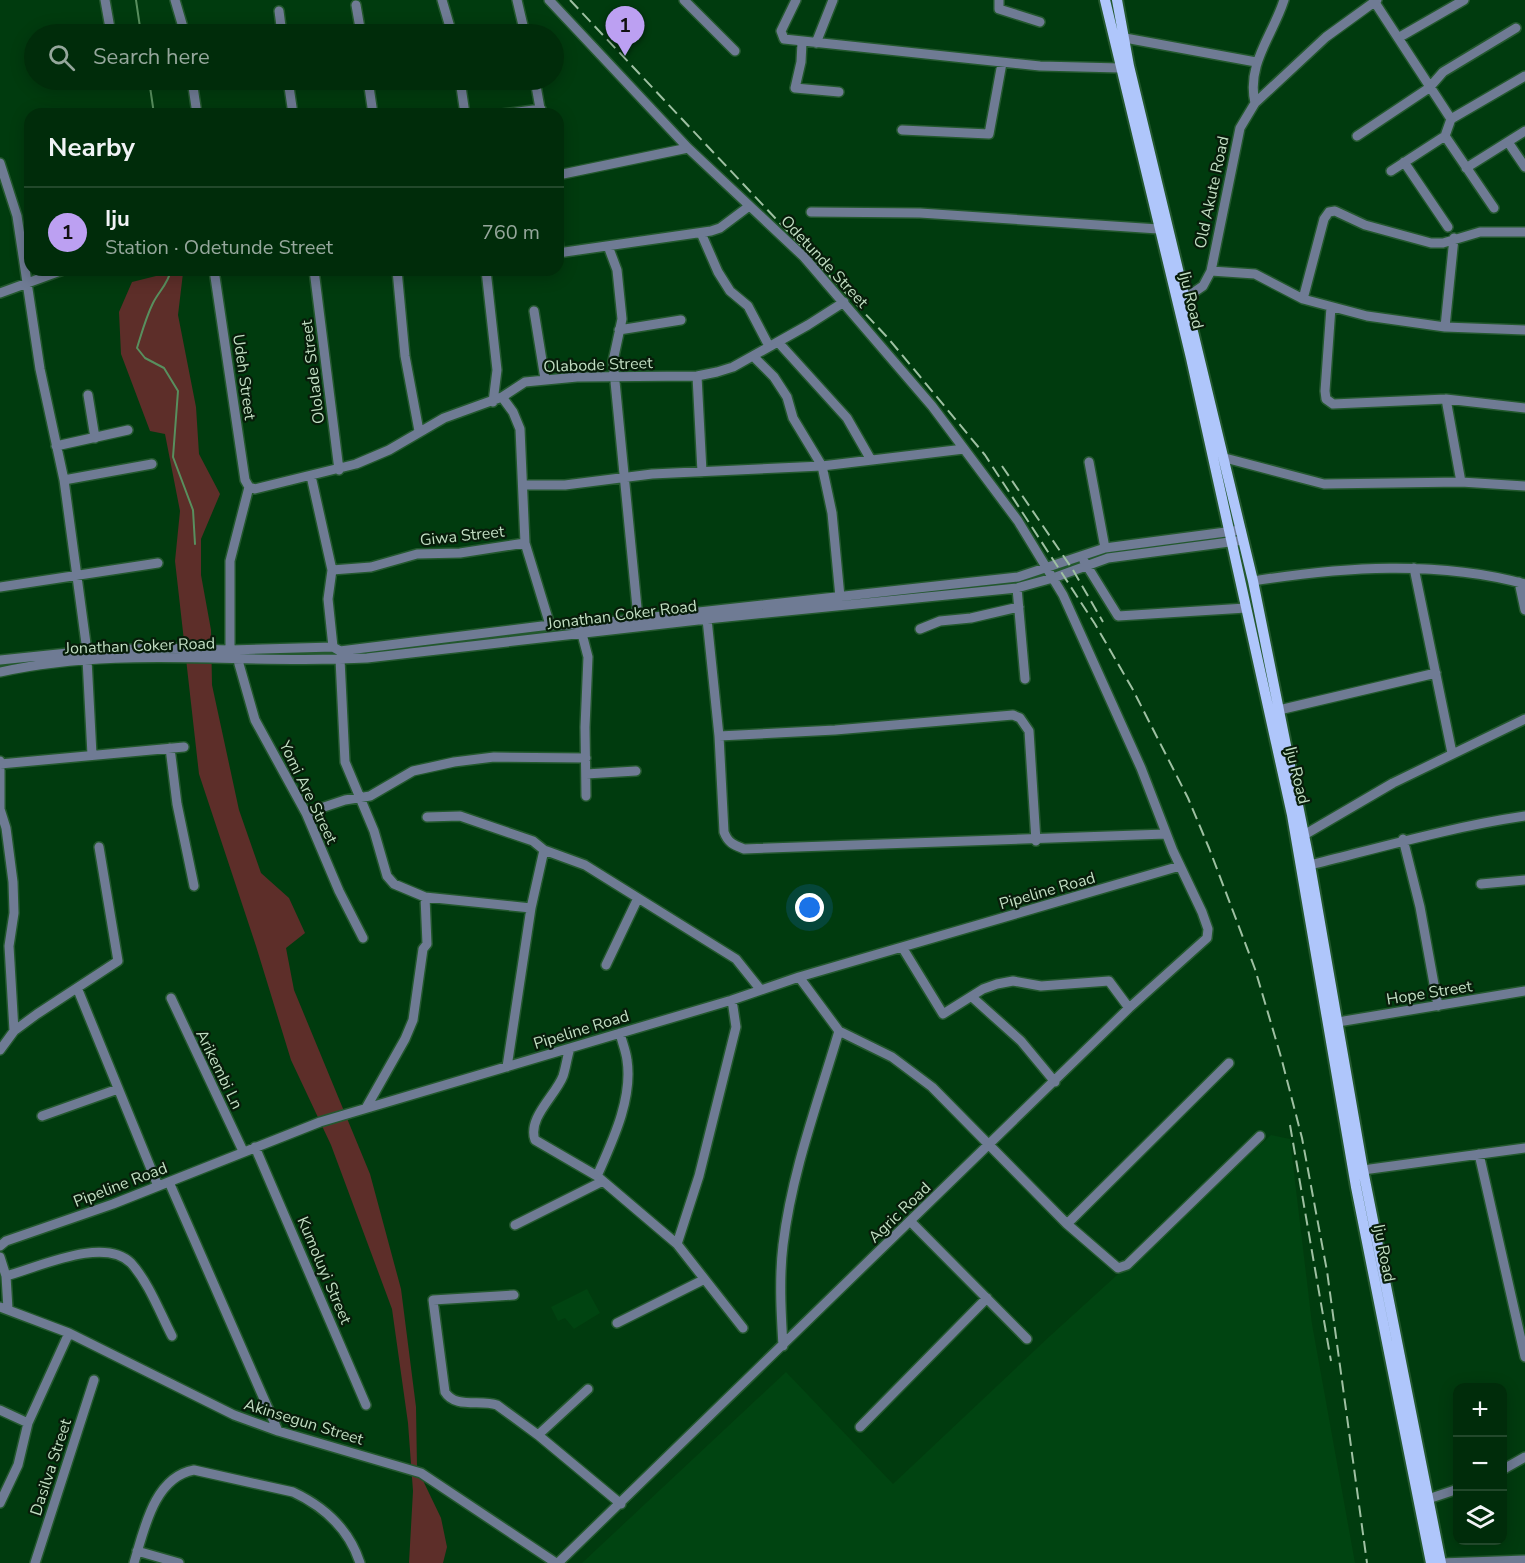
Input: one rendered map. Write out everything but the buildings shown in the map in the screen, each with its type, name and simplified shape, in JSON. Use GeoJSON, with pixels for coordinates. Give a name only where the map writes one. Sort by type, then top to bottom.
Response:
{"type":"FeatureCollection","features":[{"type":"Feature","properties":{"kind":"main road","name":"Iju Road"},"geometry":{"type":"LineString","coordinates":[[1105,0],[1158,229],[1236,536],[1253,581],[1310,865],[1417,1463],[1431,1563]]}},
{"type":"Feature","properties":{"kind":"main road","name":"Iju Road"},"geometry":{"type":"LineString","coordinates":[[1117,0],[1225,458],[1246,608],[1292,814],[1356,1187],[1441,1563]]}},
{"type":"Feature","properties":{"kind":"street"},"geometry":{"type":"LineString","coordinates":[[105,0],[109,24]]}},
{"type":"Feature","properties":{"kind":"street"},"geometry":{"type":"LineString","coordinates":[[175,0],[182,24]]}},
{"type":"Feature","properties":{"kind":"street"},"geometry":{"type":"LineString","coordinates":[[442,0],[449,24]]}},
{"type":"Feature","properties":{"kind":"street"},"geometry":{"type":"LineString","coordinates":[[517,0],[523,24]]}},
{"type":"Feature","properties":{"kind":"street","name":"Odetunde Street"},"geometry":{"type":"LineString","coordinates":[[549,0],[688,148],[748,207],[804,257],[844,302],[964,449],[1018,521],[1049,568],[1063,595],[1141,768],[1180,866]]}},
{"type":"Feature","properties":{"kind":"street"},"geometry":{"type":"LineString","coordinates":[[684,0],[735,51]]}},
{"type":"Feature","properties":{"kind":"street"},"geometry":{"type":"LineString","coordinates":[[796,0],[781,36],[784,39],[1002,63],[1120,68]]}},
{"type":"Feature","properties":{"kind":"street"},"geometry":{"type":"LineString","coordinates":[[816,43],[833,0]]}},
{"type":"Feature","properties":{"kind":"street"},"geometry":{"type":"LineString","coordinates":[[999,0],[999,9],[1040,22]]}},
{"type":"Feature","properties":{"kind":"street"},"geometry":{"type":"LineString","coordinates":[[1255,103],[1253,92],[1256,62],[1284,0]]}},
{"type":"Feature","properties":{"kind":"street"},"geometry":{"type":"LineString","coordinates":[[1398,38],[1464,0]]}},
{"type":"Feature","properties":{"kind":"street"},"geometry":{"type":"LineString","coordinates":[[1376,1],[1451,119]]}},
{"type":"Feature","properties":{"kind":"street","name":"Old Akute Road"},"geometry":{"type":"LineString","coordinates":[[1187,297],[1203,286],[1211,271],[1240,128],[1255,103],[1326,37],[1376,1]]}},
{"type":"Feature","properties":{"kind":"street"},"geometry":{"type":"LineString","coordinates":[[356,5],[359,24]]}},
{"type":"Feature","properties":{"kind":"street"},"geometry":{"type":"LineString","coordinates":[[279,11],[281,24]]}},
{"type":"Feature","properties":{"kind":"street"},"geometry":{"type":"LineString","coordinates":[[1357,136],[1430,88],[1443,72],[1516,28]]}},
{"type":"Feature","properties":{"kind":"street"},"geometry":{"type":"LineString","coordinates":[[1125,38],[1256,62]]}},
{"type":"Feature","properties":{"kind":"street"},"geometry":{"type":"LineString","coordinates":[[802,42],[801,62],[795,88],[839,92]]}},
{"type":"Feature","properties":{"kind":"street"},"geometry":{"type":"LineString","coordinates":[[902,130],[985,136],[989,134],[1002,63]]}},
{"type":"Feature","properties":{"kind":"street"},"geometry":{"type":"LineString","coordinates":[[1391,171],[1445,136],[1451,119],[1525,76]]}},
{"type":"Feature","properties":{"kind":"street"},"geometry":{"type":"LineString","coordinates":[[193,90],[196,108]]}},
{"type":"Feature","properties":{"kind":"street"},"geometry":{"type":"LineString","coordinates":[[289,90],[292,108]]}},
{"type":"Feature","properties":{"kind":"street"},"geometry":{"type":"LineString","coordinates":[[369,90],[372,108]]}},
{"type":"Feature","properties":{"kind":"street"},"geometry":{"type":"LineString","coordinates":[[461,90],[464,108]]}},
{"type":"Feature","properties":{"kind":"street"},"geometry":{"type":"LineString","coordinates":[[537,90],[540,108]]}},
{"type":"Feature","properties":{"kind":"street"},"geometry":{"type":"LineString","coordinates":[[1466,168],[1525,131]]}},
{"type":"Feature","properties":{"kind":"street"},"geometry":{"type":"LineString","coordinates":[[1445,136],[1494,208]]}},
{"type":"Feature","properties":{"kind":"street"},"geometry":{"type":"LineString","coordinates":[[1508,142],[1525,167]]}},
{"type":"Feature","properties":{"kind":"street"},"geometry":{"type":"LineString","coordinates":[[564,174],[688,148]]}},
{"type":"Feature","properties":{"kind":"street"},"geometry":{"type":"LineString","coordinates":[[1404,162],[1448,227]]}},
{"type":"Feature","properties":{"kind":"street"},"geometry":{"type":"LineString","coordinates":[[0,163],[15,202],[24,264]]}},
{"type":"Feature","properties":{"kind":"street"},"geometry":{"type":"LineString","coordinates":[[564,252],[720,228],[748,207]]}},
{"type":"Feature","properties":{"kind":"street"},"geometry":{"type":"LineString","coordinates":[[1303,298],[1324,219],[1329,212],[1335,211],[1365,225],[1431,243],[1480,231],[1525,232]]}},
{"type":"Feature","properties":{"kind":"street"},"geometry":{"type":"LineString","coordinates":[[811,212],[920,213],[1158,229]]}},
{"type":"Feature","properties":{"kind":"street"},"geometry":{"type":"LineString","coordinates":[[701,232],[718,272],[730,291],[748,306],[774,344],[848,418],[871,460]]}},
{"type":"Feature","properties":{"kind":"street"},"geometry":{"type":"LineString","coordinates":[[1445,327],[1454,238]]}},
{"type":"Feature","properties":{"kind":"street"},"geometry":{"type":"LineString","coordinates":[[608,246],[616,270],[622,319],[614,349],[615,376],[638,618]]}},
{"type":"Feature","properties":{"kind":"street"},"geometry":{"type":"LineString","coordinates":[[1211,271],[1255,274],[1303,298],[1367,316],[1445,327],[1525,330]]}},
{"type":"Feature","properties":{"kind":"street"},"geometry":{"type":"LineString","coordinates":[[26,276],[40,369],[64,480],[87,655],[92,755]]}},
{"type":"Feature","properties":{"kind":"street"},"geometry":{"type":"LineString","coordinates":[[0,293],[48,276]]}},
{"type":"Feature","properties":{"kind":"street","name":"Udeh Street"},"geometry":{"type":"LineString","coordinates":[[215,276],[245,480],[249,487]]}},
{"type":"Feature","properties":{"kind":"street","name":"Ololade Street"},"geometry":{"type":"LineString","coordinates":[[315,276],[339,470]]}},
{"type":"Feature","properties":{"kind":"street"},"geometry":{"type":"LineString","coordinates":[[398,276],[405,357],[419,431]]}},
{"type":"Feature","properties":{"kind":"street"},"geometry":{"type":"LineString","coordinates":[[487,276],[498,399],[513,412],[520,429],[525,543],[550,625]]}},
{"type":"Feature","properties":{"kind":"street","name":"Olabode Street"},"geometry":{"type":"LineString","coordinates":[[249,487],[255,489],[339,470],[389,450],[444,418],[498,399],[516,386],[545,379],[697,376],[725,370],[844,302]]}},
{"type":"Feature","properties":{"kind":"street"},"geometry":{"type":"LineString","coordinates":[[1331,307],[1326,399],[1333,404],[1446,399],[1525,408]]}},
{"type":"Feature","properties":{"kind":"street"},"geometry":{"type":"LineString","coordinates":[[534,311],[545,379]]}},
{"type":"Feature","properties":{"kind":"street"},"geometry":{"type":"LineString","coordinates":[[619,330],[681,320]]}},
{"type":"Feature","properties":{"kind":"street"},"geometry":{"type":"LineString","coordinates":[[753,356],[774,377],[787,397],[793,418],[822,466],[832,513],[840,597]]}},
{"type":"Feature","properties":{"kind":"street"},"geometry":{"type":"LineString","coordinates":[[697,376],[702,472]]}},
{"type":"Feature","properties":{"kind":"street"},"geometry":{"type":"LineString","coordinates":[[88,395],[95,438]]}},
{"type":"Feature","properties":{"kind":"street"},"geometry":{"type":"LineString","coordinates":[[1446,399],[1461,482]]}},
{"type":"Feature","properties":{"kind":"street"},"geometry":{"type":"LineString","coordinates":[[56,446],[128,430]]}},
{"type":"Feature","properties":{"kind":"street"},"geometry":{"type":"LineString","coordinates":[[524,485],[565,485],[624,477],[822,466],[964,449]]}},
{"type":"Feature","properties":{"kind":"street"},"geometry":{"type":"LineString","coordinates":[[1225,458],[1324,484],[1461,482],[1525,486]]}},
{"type":"Feature","properties":{"kind":"street"},"geometry":{"type":"LineString","coordinates":[[1089,462],[1105,548]]}},
{"type":"Feature","properties":{"kind":"street"},"geometry":{"type":"LineString","coordinates":[[64,480],[152,464]]}},
{"type":"Feature","properties":{"kind":"street"},"geometry":{"type":"LineString","coordinates":[[311,476],[319,522],[332,570],[328,599],[333,647]]}},
{"type":"Feature","properties":{"kind":"street","name":"Yomi Are Street"},"geometry":{"type":"LineString","coordinates":[[249,487],[230,561],[234,654],[255,720],[306,813],[339,891],[363,938]]}},
{"type":"Feature","properties":{"kind":"street","name":"Jonathan Coker Road"},"geometry":{"type":"LineString","coordinates":[[234,654],[333,647],[340,651],[365,649],[550,625],[638,618],[1018,577],[1105,548],[1236,536]]}},
{"type":"Feature","properties":{"kind":"street","name":"Jonathan Coker Road"},"geometry":{"type":"LineString","coordinates":[[0,660],[158,648],[340,660],[707,619],[1017,588],[1108,558],[1236,536]]}},
{"type":"Feature","properties":{"kind":"street","name":"Giwa Street"},"geometry":{"type":"LineString","coordinates":[[332,570],[370,567],[417,554],[460,553],[525,543]]}},
{"type":"Feature","properties":{"kind":"street"},"geometry":{"type":"LineString","coordinates":[[1080,555],[1118,616],[1246,608]]}},
{"type":"Feature","properties":{"kind":"street"},"geometry":{"type":"LineString","coordinates":[[0,587],[158,563]]}},
{"type":"Feature","properties":{"kind":"street"},"geometry":{"type":"LineString","coordinates":[[1414,568],[1452,753]]}},
{"type":"Feature","properties":{"kind":"street"},"geometry":{"type":"LineString","coordinates":[[1253,581],[1302,573],[1414,568],[1489,575],[1522,583],[1525,610]]}},
{"type":"Feature","properties":{"kind":"street"},"geometry":{"type":"LineString","coordinates":[[1017,588],[1025,679]]}},
{"type":"Feature","properties":{"kind":"street"},"geometry":{"type":"LineString","coordinates":[[920,629],[940,621],[971,618],[1019,607]]}},
{"type":"Feature","properties":{"kind":"street"},"geometry":{"type":"LineString","coordinates":[[707,619],[719,736],[724,832],[727,840],[744,849],[1036,841],[1166,834]]}},
{"type":"Feature","properties":{"kind":"street"},"geometry":{"type":"LineString","coordinates":[[582,633],[588,657],[586,796]]}},
{"type":"Feature","properties":{"kind":"street","name":"Jonathan Coker Road"},"geometry":{"type":"LineString","coordinates":[[0,672],[87,655]]}},
{"type":"Feature","properties":{"kind":"street"},"geometry":{"type":"LineString","coordinates":[[340,660],[345,762],[374,831],[387,876],[394,884],[425,897],[531,908]]}},
{"type":"Feature","properties":{"kind":"street"},"geometry":{"type":"LineString","coordinates":[[1279,711],[1436,673]]}},
{"type":"Feature","properties":{"kind":"street"},"geometry":{"type":"LineString","coordinates":[[719,736],[835,730],[1013,715],[1020,718],[1029,731],[1036,841]]}},
{"type":"Feature","properties":{"kind":"street"},"geometry":{"type":"LineString","coordinates":[[1304,835],[1393,783],[1525,719]]}},
{"type":"Feature","properties":{"kind":"street"},"geometry":{"type":"LineString","coordinates":[[14,1031],[9,946],[14,913],[13,882],[1,810],[0,763],[184,747]]}},
{"type":"Feature","properties":{"kind":"street"},"geometry":{"type":"LineString","coordinates":[[170,748],[177,804],[194,885]]}},
{"type":"Feature","properties":{"kind":"street"},"geometry":{"type":"LineString","coordinates":[[306,813],[359,797],[370,796],[413,771],[454,762],[494,757],[586,758]]}},
{"type":"Feature","properties":{"kind":"street"},"geometry":{"type":"LineString","coordinates":[[586,774],[636,771]]}},
{"type":"Feature","properties":{"kind":"street"},"geometry":{"type":"LineString","coordinates":[[427,818],[460,816],[533,842],[544,850],[585,865],[736,959],[760,989]]}},
{"type":"Feature","properties":{"kind":"street"},"geometry":{"type":"LineString","coordinates":[[1310,865],[1403,839],[1474,823],[1525,816]]}},
{"type":"Feature","properties":{"kind":"street"},"geometry":{"type":"LineString","coordinates":[[1403,839],[1420,907],[1438,1006]]}},
{"type":"Feature","properties":{"kind":"street"},"geometry":{"type":"LineString","coordinates":[[0,1050],[14,1031],[118,961],[99,847]]}},
{"type":"Feature","properties":{"kind":"street"},"geometry":{"type":"LineString","coordinates":[[507,1067],[531,908],[544,850]]}},
{"type":"Feature","properties":{"kind":"street","name":"Pipeline Road"},"geometry":{"type":"LineString","coordinates":[[0,1246],[6,1241],[169,1182],[320,1122],[732,1000],[800,976],[1180,866]]}},
{"type":"Feature","properties":{"kind":"street","name":"Agric Road"},"geometry":{"type":"LineString","coordinates":[[557,1563],[621,1504],[991,1145],[1129,1008],[1207,938],[1208,930],[1202,912],[1180,866]]}},
{"type":"Feature","properties":{"kind":"street"},"geometry":{"type":"LineString","coordinates":[[1481,884],[1525,880]]}},
{"type":"Feature","properties":{"kind":"street"},"geometry":{"type":"LineString","coordinates":[[366,1108],[405,1039],[413,1020],[423,950],[427,944],[425,897]]}},
{"type":"Feature","properties":{"kind":"street"},"geometry":{"type":"LineString","coordinates":[[606,965],[638,898]]}},
{"type":"Feature","properties":{"kind":"street"},"geometry":{"type":"LineString","coordinates":[[902,947],[943,1014],[982,989],[1013,981],[1041,986],[1102,980],[1113,985],[1129,1008]]}},
{"type":"Feature","properties":{"kind":"street"},"geometry":{"type":"LineString","coordinates":[[800,976],[839,1031],[908,1067],[932,1087],[1067,1224],[1118,1268],[1122,1268],[1260,1136]]}},
{"type":"Feature","properties":{"kind":"street"},"geometry":{"type":"LineString","coordinates":[[78,990],[158,1186]]}},
{"type":"Feature","properties":{"kind":"street","name":"Hope Street"},"geometry":{"type":"LineString","coordinates":[[1338,1022],[1525,991]]}},
{"type":"Feature","properties":{"kind":"street"},"geometry":{"type":"LineString","coordinates":[[972,997],[1021,1041],[1055,1082]]}},
{"type":"Feature","properties":{"kind":"street","name":"Arikembi Ln"},"geometry":{"type":"LineString","coordinates":[[171,998],[243,1151]]}},
{"type":"Feature","properties":{"kind":"street"},"geometry":{"type":"LineString","coordinates":[[677,1244],[699,1176],[736,1027],[732,1000]]}},
{"type":"Feature","properties":{"kind":"street"},"geometry":{"type":"LineString","coordinates":[[783,1346],[783,1246],[790,1206],[807,1137],[839,1031]]}},
{"type":"Feature","properties":{"kind":"street"},"geometry":{"type":"LineString","coordinates":[[515,1225],[600,1178],[628,1085],[627,1060],[620,1033]]}},
{"type":"Feature","properties":{"kind":"street"},"geometry":{"type":"LineString","coordinates":[[570,1048],[563,1076],[556,1091],[545,1103],[533,1134],[535,1140],[600,1178],[677,1244],[743,1328]]}},
{"type":"Feature","properties":{"kind":"street"},"geometry":{"type":"LineString","coordinates":[[1067,1224],[1228,1063]]}},
{"type":"Feature","properties":{"kind":"street"},"geometry":{"type":"LineString","coordinates":[[42,1116],[118,1089]]}},
{"type":"Feature","properties":{"kind":"street","name":"Kumoluyi Street"},"geometry":{"type":"LineString","coordinates":[[255,1147],[366,1405]]}},
{"type":"Feature","properties":{"kind":"street"},"geometry":{"type":"LineString","coordinates":[[1363,1170],[1525,1148]]}},
{"type":"Feature","properties":{"kind":"street"},"geometry":{"type":"LineString","coordinates":[[1479,1154],[1525,1357]]}},
{"type":"Feature","properties":{"kind":"street"},"geometry":{"type":"LineString","coordinates":[[169,1182],[278,1431]]}},
{"type":"Feature","properties":{"kind":"street"},"geometry":{"type":"LineString","coordinates":[[911,1222],[1028,1339]]}},
{"type":"Feature","properties":{"kind":"street"},"geometry":{"type":"LineString","coordinates":[[6,1276],[95,1250],[112,1252],[123,1257],[142,1278],[172,1336]]}},
{"type":"Feature","properties":{"kind":"street"},"geometry":{"type":"LineString","coordinates":[[0,1257],[6,1276],[4,1308]]}},
{"type":"Feature","properties":{"kind":"street"},"geometry":{"type":"LineString","coordinates":[[617,1323],[703,1280]]}},
{"type":"Feature","properties":{"kind":"street"},"geometry":{"type":"LineString","coordinates":[[514,1294],[433,1300],[445,1392],[449,1398],[456,1401],[489,1402],[497,1405],[538,1435],[621,1504]]}},
{"type":"Feature","properties":{"kind":"street"},"geometry":{"type":"LineString","coordinates":[[860,1428],[987,1298]]}},
{"type":"Feature","properties":{"kind":"street","name":"Akinsegun Street"},"geometry":{"type":"LineString","coordinates":[[4,1308],[69,1333],[214,1406],[278,1431],[421,1473],[557,1563]]}},
{"type":"Feature","properties":{"kind":"street"},"geometry":{"type":"LineString","coordinates":[[0,1503],[18,1465],[28,1423],[69,1333]]}},
{"type":"Feature","properties":{"kind":"street","name":"Dasilva Street"},"geometry":{"type":"LineString","coordinates":[[35,1563],[94,1380]]}},
{"type":"Feature","properties":{"kind":"street"},"geometry":{"type":"LineString","coordinates":[[538,1435],[588,1389]]}},
{"type":"Feature","properties":{"kind":"street"},"geometry":{"type":"LineString","coordinates":[[0,1410],[28,1423]]}},
{"type":"Feature","properties":{"kind":"street"},"geometry":{"type":"LineString","coordinates":[[1507,1468],[1525,1457]]}},
{"type":"Feature","properties":{"kind":"street"},"geometry":{"type":"LineString","coordinates":[[134,1563],[146,1523],[162,1491],[183,1472],[194,1470],[293,1492],[305,1497],[322,1508],[348,1534],[360,1563]]}},
{"type":"Feature","properties":{"kind":"street"},"geometry":{"type":"LineString","coordinates":[[1428,1499],[1453,1491]]}},
{"type":"Feature","properties":{"kind":"street"},"geometry":{"type":"LineString","coordinates":[[138,1551],[179,1563]]}},
{"type":"Feature","properties":{"kind":"street"},"geometry":{"type":"LineString","coordinates":[[1441,1563],[1525,1560]]}},
{"type":"Feature","properties":{"kind":"shaded area"},"geometry":{"type":"Polygon","coordinates":[[[156,276],[183,276],[178,315],[196,407],[199,454],[220,494],[201,539],[201,575],[211,630],[212,685],[239,810],[261,873],[289,898],[305,933],[286,948],[294,990],[370,1174],[401,1289],[416,1407],[417,1468],[441,1518],[447,1547],[443,1563],[409,1563],[413,1491],[408,1423],[392,1309],[331,1145],[291,1060],[199,774],[175,561],[180,511],[165,434],[150,431],[121,354],[119,312],[132,282],[156,276]]]}},
{"type":"Feature","properties":{"kind":"shaded area"},"geometry":{"type":"Polygon","coordinates":[[[1271,1135],[1290,1139],[1312,1324],[1355,1563],[582,1563],[786,1372],[893,1484],[1050,1336],[1271,1135]]]}},
{"type":"Feature","properties":{"kind":"shaded area"},"geometry":{"type":"Polygon","coordinates":[[[587,1289],[600,1313],[574,1329],[565,1318],[558,1321],[551,1307],[587,1289]]]}},
{"type":"Feature","properties":{"kind":"waterway"},"geometry":{"type":"LineString","coordinates":[[136,0],[140,24]]}},
{"type":"Feature","properties":{"kind":"waterway"},"geometry":{"type":"LineString","coordinates":[[150,90],[153,108]]}},
{"type":"Feature","properties":{"kind":"waterway"},"geometry":{"type":"LineString","coordinates":[[169,276],[155,299],[137,348],[145,358],[164,368],[178,391],[173,457],[193,510],[195,544]]}},
{"type":"Feature","properties":{"kind":"railway"},"geometry":{"type":"LineString","coordinates":[[570,0],[888,338],[985,455],[1095,624],[1132,688],[1188,798],[1209,848],[1255,969],[1281,1057],[1302,1138],[1327,1271],[1367,1563]]}},
{"type":"Feature","properties":{"kind":"railway"},"geometry":{"type":"LineString","coordinates":[[1002,466],[1073,570],[1103,622]]}},
{"type":"Feature","properties":{"kind":"railway"},"geometry":{"type":"LineString","coordinates":[[1290,1125],[1331,1361]]}},
{"type":"Feature","properties":{"kind":"place","name":"Iju"},"geometry":{"type":"Point","coordinates":[625,56]}}]}
